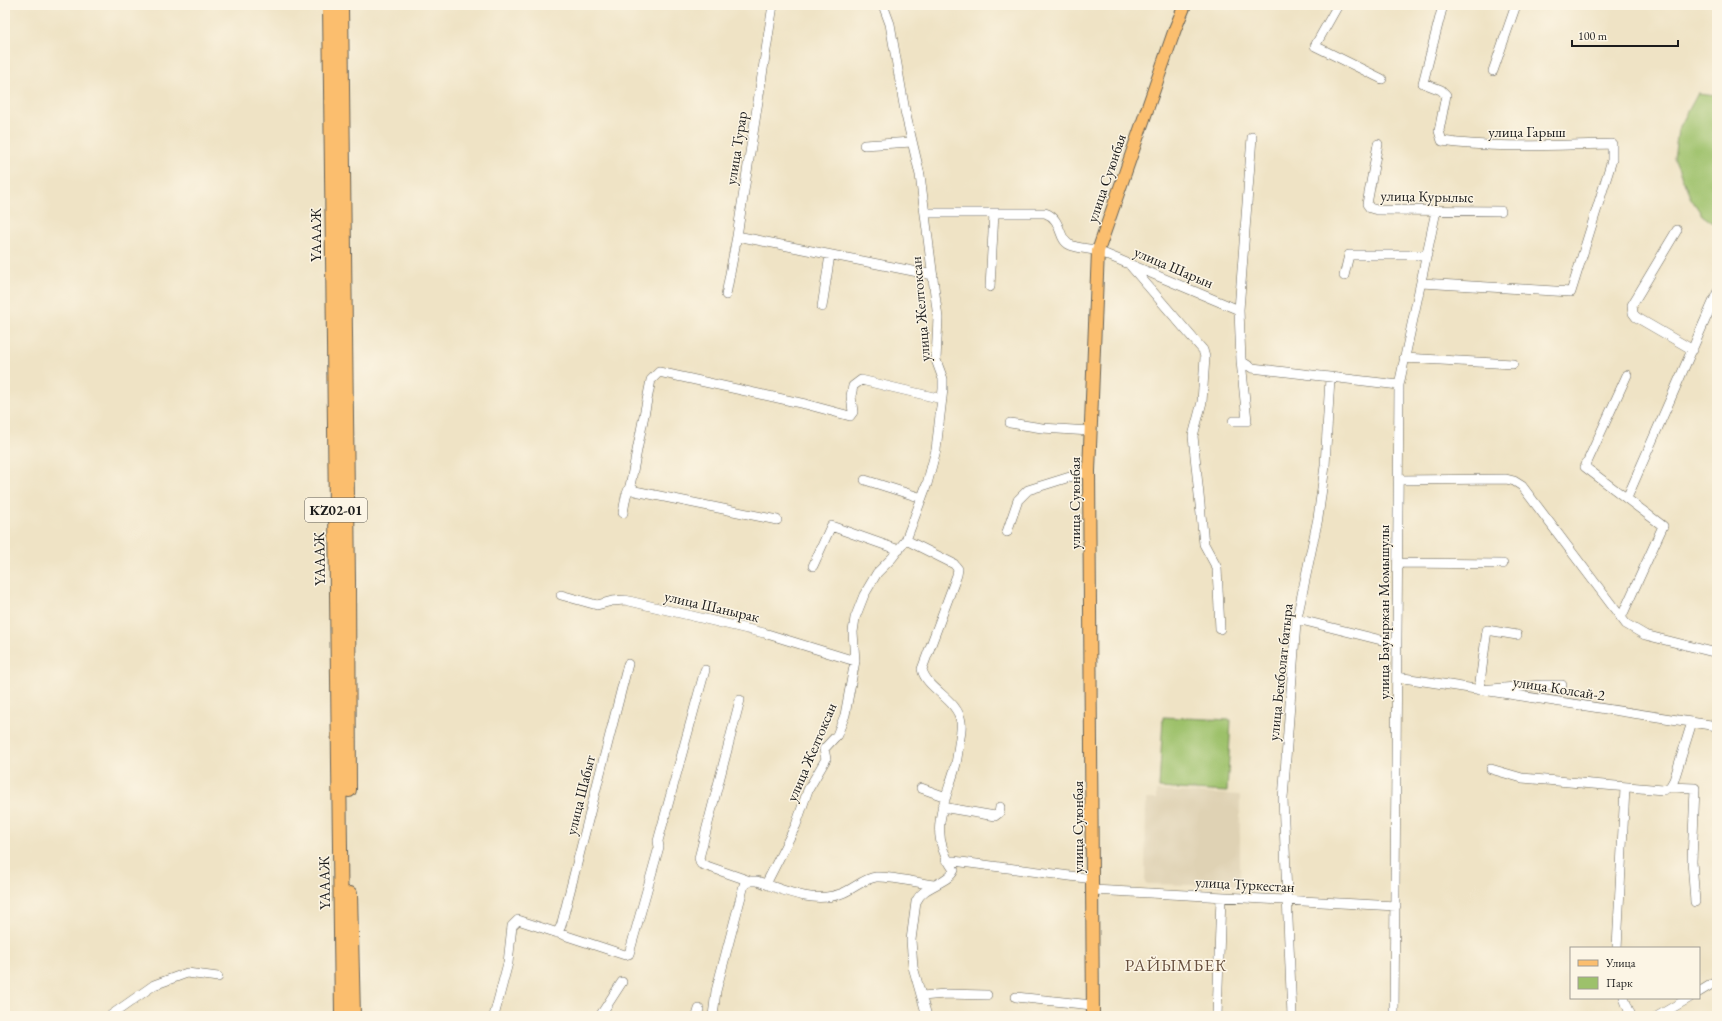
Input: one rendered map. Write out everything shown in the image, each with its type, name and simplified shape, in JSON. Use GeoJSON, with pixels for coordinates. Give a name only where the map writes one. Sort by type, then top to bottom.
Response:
{"type":"FeatureCollection","features":[{"type":"Feature","properties":{"kind":"highway","name":"ҮАААЖ"},"geometry":{"type":"LineString","coordinates":[[330,5],[342,1016]]}},
{"type":"Feature","properties":{"kind":"highway","name":"ҮАААЖ"},"geometry":{"type":"LineString","coordinates":[[341,5],[348,580],[349,846],[353,1016]]}},
{"type":"Feature","properties":{"kind":"main road","name":"улица Суюнбая"},"geometry":{"type":"LineString","coordinates":[[1092,1010],[1093,884],[1089,471],[1098,251],[1175,29],[1185,5]]}},
{"type":"Feature","properties":{"kind":"street","name":"улица Турар"},"geometry":{"type":"LineString","coordinates":[[726,295],[737,236],[773,5]]}},
{"type":"Feature","properties":{"kind":"street","name":"улица Желтоксан"},"geometry":{"type":"LineString","coordinates":[[766,884],[796,825],[808,790],[826,759],[824,749],[837,735],[845,715],[855,661],[853,632],[857,612],[864,595],[877,573],[892,558],[906,540],[922,498],[936,450],[943,379],[936,360],[938,318],[933,276],[920,175],[905,111],[890,24],[883,5]]}},
{"type":"Feature","properties":{"kind":"street"},"geometry":{"type":"LineString","coordinates":[[1338,5],[1315,46],[1382,78]]}},
{"type":"Feature","properties":{"kind":"street","name":"улица Гарыш"},"geometry":{"type":"LineString","coordinates":[[1421,283],[1571,292],[1612,160],[1612,144],[1463,144],[1442,141],[1439,131],[1446,95],[1442,90],[1423,83],[1443,5]]}},
{"type":"Feature","properties":{"kind":"street"},"geometry":{"type":"LineString","coordinates":[[1493,71],[1516,5]]}},
{"type":"Feature","properties":{"kind":"street"},"geometry":{"type":"LineString","coordinates":[[1233,421],[1247,421],[1241,361],[1239,310],[1252,137]]}},
{"type":"Feature","properties":{"kind":"street"},"geometry":{"type":"LineString","coordinates":[[864,145],[912,142]]}},
{"type":"Feature","properties":{"kind":"street","name":"улица Курылыс"},"geometry":{"type":"LineString","coordinates":[[1378,144],[1367,204],[1370,208],[1377,210],[1501,211]]}},
{"type":"Feature","properties":{"kind":"street","name":"улица Бауыржан Момышулы"},"geometry":{"type":"LineString","coordinates":[[1394,1016],[1399,385],[1436,211]]}},
{"type":"Feature","properties":{"kind":"street"},"geometry":{"type":"LineString","coordinates":[[925,213],[994,213],[990,287]]}},
{"type":"Feature","properties":{"kind":"street","name":"улица Шарын"},"geometry":{"type":"LineString","coordinates":[[994,213],[1044,213],[1050,215],[1056,219],[1065,241],[1070,245],[1098,251],[1239,310]]}},
{"type":"Feature","properties":{"kind":"street"},"geometry":{"type":"LineString","coordinates":[[1677,230],[1632,305],[1633,313],[1636,317],[1692,350]]}},
{"type":"Feature","properties":{"kind":"street"},"geometry":{"type":"LineString","coordinates":[[737,236],[933,276]]}},
{"type":"Feature","properties":{"kind":"street"},"geometry":{"type":"LineString","coordinates":[[822,307],[830,255]]}},
{"type":"Feature","properties":{"kind":"street"},"geometry":{"type":"LineString","coordinates":[[1344,276],[1349,255],[1427,255]]}},
{"type":"Feature","properties":{"kind":"street"},"geometry":{"type":"LineString","coordinates":[[1129,264],[1203,350],[1205,357],[1202,402],[1193,436],[1204,544],[1217,568],[1220,629]]}},
{"type":"Feature","properties":{"kind":"street"},"geometry":{"type":"LineString","coordinates":[[1627,498],[1717,293]]}},
{"type":"Feature","properties":{"kind":"street"},"geometry":{"type":"LineString","coordinates":[[1404,358],[1513,364]]}},
{"type":"Feature","properties":{"kind":"street"},"geometry":{"type":"LineString","coordinates":[[1241,361],[1252,368],[1399,385]]}},
{"type":"Feature","properties":{"kind":"street"},"geometry":{"type":"LineString","coordinates":[[623,512],[626,496],[630,486],[651,380],[659,372],[805,404],[850,416],[853,412],[851,396],[852,386],[861,380],[942,399]]}},
{"type":"Feature","properties":{"kind":"street"},"geometry":{"type":"LineString","coordinates":[[1621,618],[1662,526],[1585,467],[1627,375]]}},
{"type":"Feature","properties":{"kind":"street","name":"улица Бекболат батыра"},"geometry":{"type":"LineString","coordinates":[[1292,1016],[1283,799],[1297,619],[1318,518],[1325,466],[1330,378]]}},
{"type":"Feature","properties":{"kind":"street"},"geometry":{"type":"LineString","coordinates":[[1010,423],[1042,428],[1090,431]]}},
{"type":"Feature","properties":{"kind":"street"},"geometry":{"type":"LineString","coordinates":[[1007,532],[1018,500],[1028,490],[1089,471]]}},
{"type":"Feature","properties":{"kind":"street"},"geometry":{"type":"LineString","coordinates":[[1398,480],[1506,479],[1514,481],[1522,486],[1626,624],[1645,635],[1717,653]]}},
{"type":"Feature","properties":{"kind":"street"},"geometry":{"type":"LineString","coordinates":[[865,480],[922,498]]}},
{"type":"Feature","properties":{"kind":"street"},"geometry":{"type":"LineString","coordinates":[[630,486],[635,491],[777,520]]}},
{"type":"Feature","properties":{"kind":"street"},"geometry":{"type":"LineString","coordinates":[[813,566],[831,526],[899,550]]}},
{"type":"Feature","properties":{"kind":"street"},"geometry":{"type":"LineString","coordinates":[[906,540],[954,564],[958,569],[922,669],[926,678],[960,716],[961,725],[956,766],[939,818],[938,835],[946,860],[954,870],[952,873],[922,893],[916,902],[911,940],[913,967],[927,1016]]}},
{"type":"Feature","properties":{"kind":"street"},"geometry":{"type":"LineString","coordinates":[[1398,563],[1503,564]]}},
{"type":"Feature","properties":{"kind":"street","name":"улица Шанырак"},"geometry":{"type":"LineString","coordinates":[[561,595],[597,606],[612,601],[625,600],[764,633],[855,661]]}},
{"type":"Feature","properties":{"kind":"street"},"geometry":{"type":"LineString","coordinates":[[1297,619],[1397,644]]}},
{"type":"Feature","properties":{"kind":"street"},"geometry":{"type":"LineString","coordinates":[[1517,635],[1487,630],[1479,690],[1542,685],[1562,685]]}},
{"type":"Feature","properties":{"kind":"street","name":"улица Шабыт"},"geometry":{"type":"LineString","coordinates":[[557,933],[561,926],[628,664]]}},
{"type":"Feature","properties":{"kind":"street"},"geometry":{"type":"LineString","coordinates":[[494,1016],[508,963],[512,926],[518,920],[625,955],[629,954],[659,847],[658,841],[705,670]]}},
{"type":"Feature","properties":{"kind":"street","name":"улица Колсай-2"},"geometry":{"type":"LineString","coordinates":[[1397,677],[1717,726]]}},
{"type":"Feature","properties":{"kind":"street"},"geometry":{"type":"LineString","coordinates":[[740,700],[699,858],[701,864],[750,881],[766,884],[806,897],[821,898],[841,894],[867,879],[877,877],[934,885]]}},
{"type":"Feature","properties":{"kind":"street"},"geometry":{"type":"LineString","coordinates":[[1670,787],[1674,780],[1692,722]]}},
{"type":"Feature","properties":{"kind":"street"},"geometry":{"type":"LineString","coordinates":[[1491,769],[1522,778],[1624,788],[1663,790],[1670,787],[1695,788],[1692,861],[1695,902]]}},
{"type":"Feature","properties":{"kind":"street"},"geometry":{"type":"LineString","coordinates":[[921,788],[946,797]]}},
{"type":"Feature","properties":{"kind":"street"},"geometry":{"type":"LineString","coordinates":[[1617,947],[1624,788]]}},
{"type":"Feature","properties":{"kind":"street"},"geometry":{"type":"LineString","coordinates":[[942,807],[995,816],[998,815],[1000,807]]}},
{"type":"Feature","properties":{"kind":"street","name":"улица Туркестан"},"geometry":{"type":"LineString","coordinates":[[946,860],[1093,884],[1221,897],[1396,906]]}},
{"type":"Feature","properties":{"kind":"street"},"geometry":{"type":"LineString","coordinates":[[713,1016],[716,991],[744,885],[750,881]]}},
{"type":"Feature","properties":{"kind":"street"},"geometry":{"type":"LineString","coordinates":[[1217,1016],[1221,897]]}},
{"type":"Feature","properties":{"kind":"street"},"geometry":{"type":"LineString","coordinates":[[110,1016],[154,985],[187,973],[218,977]]}},
{"type":"Feature","properties":{"kind":"street"},"geometry":{"type":"LineString","coordinates":[[1700,991],[1717,981]]}},
{"type":"Feature","properties":{"kind":"street"},"geometry":{"type":"LineString","coordinates":[[600,1016],[622,982]]}},
{"type":"Feature","properties":{"kind":"street"},"geometry":{"type":"LineString","coordinates":[[922,996],[945,994],[987,995]]}},
{"type":"Feature","properties":{"kind":"street"},"geometry":{"type":"LineString","coordinates":[[1016,998],[1092,1010]]}},
{"type":"Feature","properties":{"kind":"street"},"geometry":{"type":"LineString","coordinates":[[1624,999],[1631,1016]]}},
{"type":"Feature","properties":{"kind":"street"},"geometry":{"type":"LineString","coordinates":[[1658,1016],[1687,999]]}},
{"type":"Feature","properties":{"kind":"shaded area"},"geometry":{"type":"Polygon","coordinates":[[[1156,791],[1240,795],[1240,886],[1145,884],[1146,799],[1156,799],[1156,791]]]}},
{"type":"Feature","properties":{"kind":"green space"},"geometry":{"type":"Polygon","coordinates":[[[1698,93],[1717,95],[1717,226],[1702,215],[1690,197],[1674,158],[1678,130],[1698,93]]]}},
{"type":"Feature","properties":{"kind":"green space"},"geometry":{"type":"Polygon","coordinates":[[[1163,717],[1231,720],[1227,792],[1159,788],[1163,717]]]}},
{"type":"Feature","properties":{"kind":"district","name":"РАЙЫМБЕК"},"geometry":{"type":"Point","coordinates":[1176,965]}}]}
